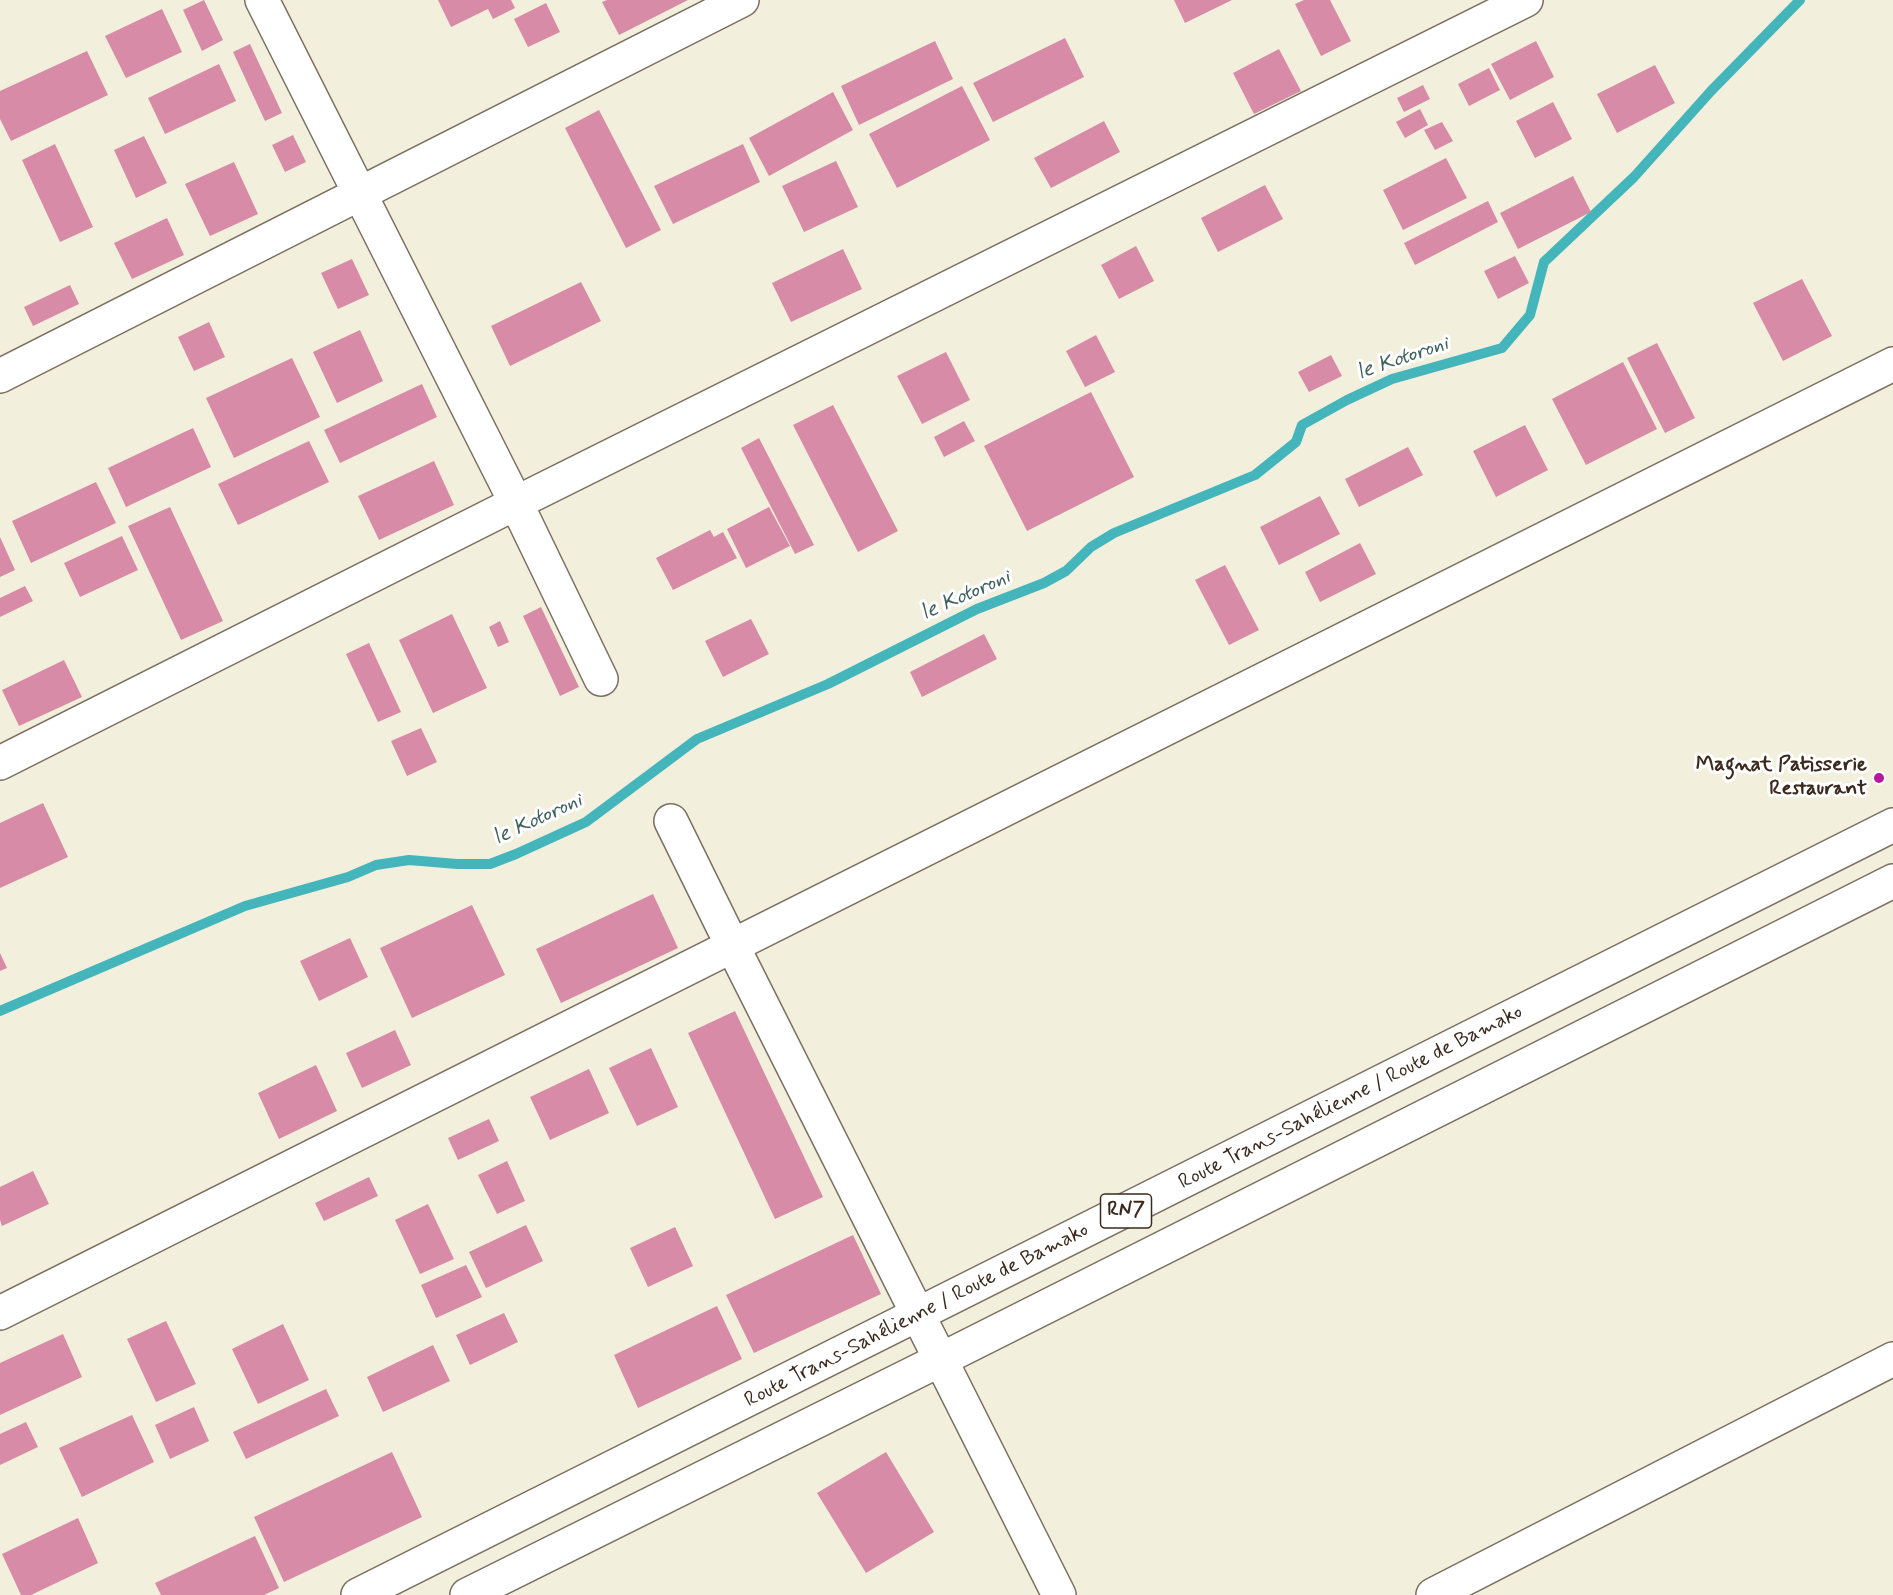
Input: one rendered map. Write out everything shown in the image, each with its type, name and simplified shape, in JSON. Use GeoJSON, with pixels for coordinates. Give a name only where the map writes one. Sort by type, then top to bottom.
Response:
{"type":"FeatureCollection","features":[{"type":"Feature","properties":{"kind":"main road"},"geometry":{"type":"LineString","coordinates":[[262,0],[516,503],[601,679]]}},
{"type":"Feature","properties":{"kind":"main road"},"geometry":{"type":"LineString","coordinates":[[0,376],[742,0]]}},
{"type":"Feature","properties":{"kind":"main road"},"geometry":{"type":"LineString","coordinates":[[0,763],[1526,0]]}},
{"type":"Feature","properties":{"kind":"main road"},"geometry":{"type":"LineString","coordinates":[[0,1314],[1893,364]]}},
{"type":"Feature","properties":{"kind":"main road"},"geometry":{"type":"LineString","coordinates":[[671,821],[1059,1595]]}},
{"type":"Feature","properties":{"kind":"main road","name":"Route Trans-Sahélienne / Route de Bamako"},"geometry":{"type":"LineString","coordinates":[[358,1595],[1893,825]]}},
{"type":"Feature","properties":{"kind":"main road","name":"RN7"},"geometry":{"type":"LineString","coordinates":[[467,1595],[1893,881]]}},
{"type":"Feature","properties":{"kind":"main road"},"geometry":{"type":"LineString","coordinates":[[1433,1595],[1893,1359]]}},
{"type":"Feature","properties":{"kind":"building"},"geometry":{"type":"Polygon","coordinates":[[[204,0],[223,40],[202,51],[183,10],[204,0]]]}},
{"type":"Feature","properties":{"kind":"building"},"geometry":{"type":"Polygon","coordinates":[[[438,0],[511,0],[515,8],[493,19],[488,9],[451,27],[438,0]]]}},
{"type":"Feature","properties":{"kind":"building"},"geometry":{"type":"Polygon","coordinates":[[[607,0],[688,0],[619,35],[602,2],[607,0]]]}},
{"type":"Feature","properties":{"kind":"building"},"geometry":{"type":"Polygon","coordinates":[[[1174,0],[1232,0],[1185,23],[1174,0]]]}},
{"type":"Feature","properties":{"kind":"building"},"geometry":{"type":"Polygon","coordinates":[[[1304,0],[1330,0],[1351,41],[1321,56],[1295,4],[1304,0]]]}},
{"type":"Feature","properties":{"kind":"building"},"geometry":{"type":"Polygon","coordinates":[[[546,3],[560,32],[528,47],[514,19],[546,3]]]}},
{"type":"Feature","properties":{"kind":"building"},"geometry":{"type":"Polygon","coordinates":[[[162,9],[182,52],[126,78],[105,36],[162,9]]]}},
{"type":"Feature","properties":{"kind":"building"},"geometry":{"type":"Polygon","coordinates":[[[1065,38],[1084,77],[993,122],[973,83],[1065,38]]]}},
{"type":"Feature","properties":{"kind":"building"},"geometry":{"type":"Polygon","coordinates":[[[935,41],[953,79],[859,125],[841,86],[935,41]]]}},
{"type":"Feature","properties":{"kind":"building"},"geometry":{"type":"Polygon","coordinates":[[[1536,41],[1554,77],[1510,100],[1491,64],[1536,41]]]}},
{"type":"Feature","properties":{"kind":"building"},"geometry":{"type":"Polygon","coordinates":[[[250,44],[282,113],[265,121],[233,52],[250,44]]]}},
{"type":"Feature","properties":{"kind":"building"},"geometry":{"type":"Polygon","coordinates":[[[1279,49],[1301,91],[1254,114],[1233,73],[1279,49]]]}},
{"type":"Feature","properties":{"kind":"building"},"geometry":{"type":"Polygon","coordinates":[[[87,51],[108,95],[11,141],[0,119],[0,91],[87,51]]]}},
{"type":"Feature","properties":{"kind":"building"},"geometry":{"type":"Polygon","coordinates":[[[219,64],[236,101],[165,134],[148,98],[219,64]]]}},
{"type":"Feature","properties":{"kind":"building"},"geometry":{"type":"Polygon","coordinates":[[[1655,65],[1675,103],[1617,133],[1597,94],[1655,65]]]}},
{"type":"Feature","properties":{"kind":"building"},"geometry":{"type":"Polygon","coordinates":[[[1489,68],[1500,90],[1469,106],[1458,84],[1489,68]]]}},
{"type":"Feature","properties":{"kind":"building"},"geometry":{"type":"Polygon","coordinates":[[[1423,85],[1430,99],[1404,112],[1397,98],[1423,85]]]}},
{"type":"Feature","properties":{"kind":"building"},"geometry":{"type":"Polygon","coordinates":[[[962,86],[990,140],[897,188],[869,134],[962,86]]]}},
{"type":"Feature","properties":{"kind":"building"},"geometry":{"type":"Polygon","coordinates":[[[833,92],[853,130],[769,176],[749,138],[833,92]]]}},
{"type":"Feature","properties":{"kind":"building"},"geometry":{"type":"Polygon","coordinates":[[[1553,102],[1572,139],[1535,158],[1516,121],[1553,102]]]}},
{"type":"Feature","properties":{"kind":"building"},"geometry":{"type":"Polygon","coordinates":[[[1420,109],[1428,125],[1405,138],[1396,122],[1420,109]]]}},
{"type":"Feature","properties":{"kind":"building"},"geometry":{"type":"Polygon","coordinates":[[[599,110],[661,230],[626,248],[565,128],[599,110]]]}},
{"type":"Feature","properties":{"kind":"building"},"geometry":{"type":"Polygon","coordinates":[[[1104,121],[1120,152],[1051,188],[1034,158],[1104,121]]]}},
{"type":"Feature","properties":{"kind":"building"},"geometry":{"type":"Polygon","coordinates":[[[1442,122],[1453,141],[1435,150],[1424,130],[1442,122]]]}},
{"type":"Feature","properties":{"kind":"building"},"geometry":{"type":"Polygon","coordinates":[[[293,135],[306,162],[285,172],[272,145],[293,135]]]}},
{"type":"Feature","properties":{"kind":"building"},"geometry":{"type":"Polygon","coordinates":[[[144,136],[167,183],[136,198],[114,150],[144,136]]]}},
{"type":"Feature","properties":{"kind":"building"},"geometry":{"type":"Polygon","coordinates":[[[55,144],[93,227],[60,242],[22,160],[55,144]]]}},
{"type":"Feature","properties":{"kind":"building"},"geometry":{"type":"Polygon","coordinates":[[[743,144],[760,182],[673,224],[654,186],[743,144]]]}},
{"type":"Feature","properties":{"kind":"building"},"geometry":{"type":"Polygon","coordinates":[[[1446,158],[1467,198],[1403,230],[1383,190],[1446,158]]]}},
{"type":"Feature","properties":{"kind":"building"},"geometry":{"type":"Polygon","coordinates":[[[836,161],[858,207],[804,232],[782,186],[836,161]]]}},
{"type":"Feature","properties":{"kind":"building"},"geometry":{"type":"Polygon","coordinates":[[[234,162],[258,214],[210,236],[185,184],[234,162]]]}},
{"type":"Feature","properties":{"kind":"building"},"geometry":{"type":"Polygon","coordinates":[[[1573,176],[1591,212],[1518,249],[1500,213],[1573,176]]]}},
{"type":"Feature","properties":{"kind":"building"},"geometry":{"type":"Polygon","coordinates":[[[1265,185],[1283,219],[1218,252],[1201,218],[1265,185]]]}},
{"type":"Feature","properties":{"kind":"building"},"geometry":{"type":"Polygon","coordinates":[[[1488,201],[1498,222],[1415,265],[1404,243],[1488,201]]]}},
{"type":"Feature","properties":{"kind":"building"},"geometry":{"type":"Polygon","coordinates":[[[167,218],[184,255],[132,279],[114,243],[167,218]]]}},
{"type":"Feature","properties":{"kind":"building"},"geometry":{"type":"Polygon","coordinates":[[[1136,246],[1154,281],[1119,299],[1101,265],[1136,246]]]}},
{"type":"Feature","properties":{"kind":"building"},"geometry":{"type":"Polygon","coordinates":[[[843,249],[862,289],[791,322],[772,283],[843,249]]]}},
{"type":"Feature","properties":{"kind":"building"},"geometry":{"type":"Polygon","coordinates":[[[1515,256],[1529,283],[1498,299],[1484,271],[1515,256]]]}},
{"type":"Feature","properties":{"kind":"building"},"geometry":{"type":"Polygon","coordinates":[[[352,259],[369,295],[338,309],[321,273],[352,259]]]}},
{"type":"Feature","properties":{"kind":"building"},"geometry":{"type":"Polygon","coordinates":[[[1802,279],[1832,336],[1783,361],[1753,303],[1802,279]]]}},
{"type":"Feature","properties":{"kind":"building"},"geometry":{"type":"Polygon","coordinates":[[[581,282],[601,321],[510,366],[491,326],[581,282]]]}},
{"type":"Feature","properties":{"kind":"building"},"geometry":{"type":"Polygon","coordinates":[[[70,285],[79,304],[33,326],[24,307],[70,285]]]}},
{"type":"Feature","properties":{"kind":"building"},"geometry":{"type":"Polygon","coordinates":[[[209,322],[225,357],[194,371],[178,337],[209,322]]]}},
{"type":"Feature","properties":{"kind":"building"},"geometry":{"type":"Polygon","coordinates":[[[360,330],[383,381],[337,403],[313,352],[360,330]]]}},
{"type":"Feature","properties":{"kind":"building"},"geometry":{"type":"Polygon","coordinates":[[[1096,335],[1115,372],[1085,387],[1066,351],[1096,335]]]}},
{"type":"Feature","properties":{"kind":"building"},"geometry":{"type":"Polygon","coordinates":[[[1657,343],[1695,418],[1665,433],[1627,358],[1657,343]]]}},
{"type":"Feature","properties":{"kind":"building"},"geometry":{"type":"Polygon","coordinates":[[[946,352],[970,400],[922,424],[897,376],[946,352]]]}},
{"type":"Feature","properties":{"kind":"building"},"geometry":{"type":"Polygon","coordinates":[[[1331,355],[1342,376],[1309,392],[1298,372],[1331,355]]]}},
{"type":"Feature","properties":{"kind":"building"},"geometry":{"type":"Polygon","coordinates":[[[292,358],[320,417],[234,458],[206,398],[292,358]]]}},
{"type":"Feature","properties":{"kind":"building"},"geometry":{"type":"Polygon","coordinates":[[[1623,362],[1657,429],[1586,465],[1552,399],[1623,362]]]}},
{"type":"Feature","properties":{"kind":"building"},"geometry":{"type":"Polygon","coordinates":[[[422,384],[437,417],[340,463],[324,430],[422,384]]]}},
{"type":"Feature","properties":{"kind":"building"},"geometry":{"type":"Polygon","coordinates":[[[1091,392],[1134,477],[1027,531],[984,446],[1091,392]]]}},
{"type":"Feature","properties":{"kind":"building"},"geometry":{"type":"Polygon","coordinates":[[[833,405],[898,531],[858,552],[793,425],[833,405]]]}},
{"type":"Feature","properties":{"kind":"building"},"geometry":{"type":"Polygon","coordinates":[[[964,421],[975,441],[944,457],[934,437],[964,421]]]}},
{"type":"Feature","properties":{"kind":"building"},"geometry":{"type":"Polygon","coordinates":[[[1525,425],[1548,470],[1496,497],[1473,451],[1525,425]]]}},
{"type":"Feature","properties":{"kind":"building"},"geometry":{"type":"Polygon","coordinates":[[[193,428],[211,467],[126,507],[108,468],[193,428]]]}},
{"type":"Feature","properties":{"kind":"building"},"geometry":{"type":"Polygon","coordinates":[[[759,438],[814,545],[795,554],[741,448],[759,438]]]}},
{"type":"Feature","properties":{"kind":"building"},"geometry":{"type":"Polygon","coordinates":[[[309,441],[329,482],[238,525],[218,484],[309,441]]]}},
{"type":"Feature","properties":{"kind":"building"},"geometry":{"type":"Polygon","coordinates":[[[1408,447],[1423,475],[1359,507],[1345,479],[1408,447]]]}},
{"type":"Feature","properties":{"kind":"building"},"geometry":{"type":"Polygon","coordinates":[[[434,461],[454,505],[379,540],[358,496],[434,461]]]}},
{"type":"Feature","properties":{"kind":"building"},"geometry":{"type":"Polygon","coordinates":[[[96,482],[116,523],[31,563],[12,521],[96,482]]]}},
{"type":"Feature","properties":{"kind":"building"},"geometry":{"type":"Polygon","coordinates":[[[1320,496],[1340,534],[1279,565],[1260,527],[1320,496]]]}},
{"type":"Feature","properties":{"kind":"building"},"geometry":{"type":"Polygon","coordinates":[[[170,507],[223,621],[181,640],[128,526],[170,507]]]}},
{"type":"Feature","properties":{"kind":"building"},"geometry":{"type":"Polygon","coordinates":[[[769,507],[790,546],[746,568],[727,529],[769,507]]]}},
{"type":"Feature","properties":{"kind":"building"},"geometry":{"type":"Polygon","coordinates":[[[710,530],[714,537],[723,532],[737,558],[673,590],[656,558],[710,530]]]}},
{"type":"Feature","properties":{"kind":"building"},"geometry":{"type":"Polygon","coordinates":[[[122,536],[138,570],[80,597],[64,563],[122,536]]]}},
{"type":"Feature","properties":{"kind":"building"},"geometry":{"type":"Polygon","coordinates":[[[0,537],[15,570],[0,577],[0,537]]]}},
{"type":"Feature","properties":{"kind":"building"},"geometry":{"type":"Polygon","coordinates":[[[1360,543],[1376,574],[1320,602],[1305,572],[1360,543]]]}},
{"type":"Feature","properties":{"kind":"building"},"geometry":{"type":"Polygon","coordinates":[[[1225,565],[1259,630],[1229,645],[1195,580],[1225,565]]]}},
{"type":"Feature","properties":{"kind":"building"},"geometry":{"type":"Polygon","coordinates":[[[25,586],[33,601],[0,617],[0,598],[25,586]]]}},
{"type":"Feature","properties":{"kind":"building"},"geometry":{"type":"Polygon","coordinates":[[[541,607],[579,687],[560,696],[523,616],[541,607]]]}},
{"type":"Feature","properties":{"kind":"building"},"geometry":{"type":"Polygon","coordinates":[[[452,614],[487,688],[433,713],[399,640],[452,614]]]}},
{"type":"Feature","properties":{"kind":"building"},"geometry":{"type":"Polygon","coordinates":[[[751,619],[769,654],[723,677],[705,641],[751,619]]]}},
{"type":"Feature","properties":{"kind":"building"},"geometry":{"type":"Polygon","coordinates":[[[500,621],[509,642],[498,647],[489,627],[500,621]]]}},
{"type":"Feature","properties":{"kind":"building"},"geometry":{"type":"Polygon","coordinates":[[[984,634],[997,659],[922,697],[910,672],[984,634]]]}},
{"type":"Feature","properties":{"kind":"building"},"geometry":{"type":"Polygon","coordinates":[[[369,643],[401,712],[378,722],[346,654],[369,643]]]}},
{"type":"Feature","properties":{"kind":"building"},"geometry":{"type":"Polygon","coordinates":[[[64,660],[82,697],[19,726],[2,690],[64,660]]]}},
{"type":"Feature","properties":{"kind":"building"},"geometry":{"type":"Polygon","coordinates":[[[421,728],[437,762],[407,776],[391,741],[421,728]]]}},
{"type":"Feature","properties":{"kind":"building"},"geometry":{"type":"Polygon","coordinates":[[[43,803],[68,857],[0,888],[0,823],[43,803]]]}},
{"type":"Feature","properties":{"kind":"building"},"geometry":{"type":"Polygon","coordinates":[[[653,894],[678,948],[561,1003],[536,949],[653,894]]]}},
{"type":"Feature","properties":{"kind":"building"},"geometry":{"type":"Polygon","coordinates":[[[472,905],[505,975],[412,1018],[380,948],[472,905]]]}},
{"type":"Feature","properties":{"kind":"building"},"geometry":{"type":"Polygon","coordinates":[[[350,938],[368,977],[319,1001],[300,961],[350,938]]]}},
{"type":"Feature","properties":{"kind":"building"},"geometry":{"type":"Polygon","coordinates":[[[0,953],[7,968],[0,971],[0,953]]]}},
{"type":"Feature","properties":{"kind":"building"},"geometry":{"type":"Polygon","coordinates":[[[735,1011],[823,1197],[775,1219],[688,1033],[735,1011]]]}},
{"type":"Feature","properties":{"kind":"building"},"geometry":{"type":"Polygon","coordinates":[[[395,1030],[411,1065],[362,1088],[346,1053],[395,1030]]]}},
{"type":"Feature","properties":{"kind":"building"},"geometry":{"type":"Polygon","coordinates":[[[651,1048],[678,1107],[637,1126],[609,1068],[651,1048]]]}},
{"type":"Feature","properties":{"kind":"building"},"geometry":{"type":"Polygon","coordinates":[[[316,1065],[337,1111],[279,1139],[258,1093],[316,1065]]]}},
{"type":"Feature","properties":{"kind":"building"},"geometry":{"type":"Polygon","coordinates":[[[589,1069],[609,1113],[550,1140],[530,1097],[589,1069]]]}},
{"type":"Feature","properties":{"kind":"building"},"geometry":{"type":"Polygon","coordinates":[[[489,1119],[499,1141],[458,1160],[448,1138],[489,1119]]]}},
{"type":"Feature","properties":{"kind":"building"},"geometry":{"type":"Polygon","coordinates":[[[507,1161],[525,1201],[497,1214],[478,1175],[507,1161]]]}},
{"type":"Feature","properties":{"kind":"building"},"geometry":{"type":"Polygon","coordinates":[[[33,1171],[49,1204],[2,1226],[0,1187],[33,1171]]]}},
{"type":"Feature","properties":{"kind":"building"},"geometry":{"type":"Polygon","coordinates":[[[369,1177],[378,1196],[324,1221],[315,1203],[369,1177]]]}},
{"type":"Feature","properties":{"kind":"building"},"geometry":{"type":"Polygon","coordinates":[[[428,1204],[454,1259],[420,1274],[395,1220],[428,1204]]]}},
{"type":"Feature","properties":{"kind":"building"},"geometry":{"type":"Polygon","coordinates":[[[526,1225],[543,1261],[486,1288],[469,1252],[526,1225]]]}},
{"type":"Feature","properties":{"kind":"building"},"geometry":{"type":"Polygon","coordinates":[[[675,1227],[693,1266],[648,1287],[630,1248],[675,1227]]]}},
{"type":"Feature","properties":{"kind":"building"},"geometry":{"type":"Polygon","coordinates":[[[853,1235],[881,1294],[754,1353],[726,1295],[853,1235]]]}},
{"type":"Feature","properties":{"kind":"building"},"geometry":{"type":"Polygon","coordinates":[[[466,1265],[482,1297],[436,1318],[421,1285],[466,1265]]]}},
{"type":"Feature","properties":{"kind":"building"},"geometry":{"type":"Polygon","coordinates":[[[717,1306],[742,1359],[638,1408],[614,1355],[717,1306]]]}},
{"type":"Feature","properties":{"kind":"building"},"geometry":{"type":"Polygon","coordinates":[[[504,1313],[518,1342],[470,1365],[456,1335],[504,1313]]]}},
{"type":"Feature","properties":{"kind":"building"},"geometry":{"type":"Polygon","coordinates":[[[166,1321],[196,1384],[156,1402],[127,1339],[166,1321]]]}},
{"type":"Feature","properties":{"kind":"building"},"geometry":{"type":"Polygon","coordinates":[[[283,1324],[309,1380],[258,1404],[232,1349],[283,1324]]]}},
{"type":"Feature","properties":{"kind":"building"},"geometry":{"type":"Polygon","coordinates":[[[63,1334],[82,1377],[0,1415],[0,1363],[63,1334]]]}},
{"type":"Feature","properties":{"kind":"building"},"geometry":{"type":"Polygon","coordinates":[[[433,1345],[450,1381],[383,1412],[367,1377],[433,1345]]]}},
{"type":"Feature","properties":{"kind":"building"},"geometry":{"type":"Polygon","coordinates":[[[326,1389],[339,1416],[246,1459],[233,1432],[326,1389]]]}},
{"type":"Feature","properties":{"kind":"building"},"geometry":{"type":"Polygon","coordinates":[[[194,1407],[209,1441],[170,1459],[155,1425],[194,1407]]]}},
{"type":"Feature","properties":{"kind":"building"},"geometry":{"type":"Polygon","coordinates":[[[132,1415],[154,1462],[82,1497],[59,1448],[132,1415]]]}},
{"type":"Feature","properties":{"kind":"building"},"geometry":{"type":"Polygon","coordinates":[[[26,1422],[38,1447],[0,1465],[0,1434],[26,1422]]]}},
{"type":"Feature","properties":{"kind":"building"},"geometry":{"type":"Polygon","coordinates":[[[392,1452],[422,1517],[284,1582],[254,1517],[392,1452]]]}},
{"type":"Feature","properties":{"kind":"building"},"geometry":{"type":"Polygon","coordinates":[[[886,1452],[934,1532],[866,1573],[817,1493],[886,1452]]]}},
{"type":"Feature","properties":{"kind":"building"},"geometry":{"type":"Polygon","coordinates":[[[78,1518],[98,1563],[31,1595],[21,1595],[2,1554],[78,1518]]]}},
{"type":"Feature","properties":{"kind":"building"},"geometry":{"type":"Polygon","coordinates":[[[255,1536],[279,1588],[264,1595],[161,1595],[155,1583],[255,1536]]]}},
{"type":"Feature","properties":{"kind":"waterway","name":"le Kotoroni"},"geometry":{"type":"LineString","coordinates":[[0,1011],[245,906],[348,877],[376,865],[409,860],[490,864],[516,854],[586,822],[697,739],[828,684],[977,609],[1044,583],[1066,571],[1091,547],[1114,533],[1255,475],[1296,442],[1302,425],[1347,400],[1392,379],[1502,348],[1530,315],[1544,262],[1634,177],[1711,91],[1800,0]]}},
{"type":"Feature","properties":{"kind":"place","name":"Magnat Patisserie Restaurant"},"geometry":{"type":"Point","coordinates":[1879,778]}}]}
